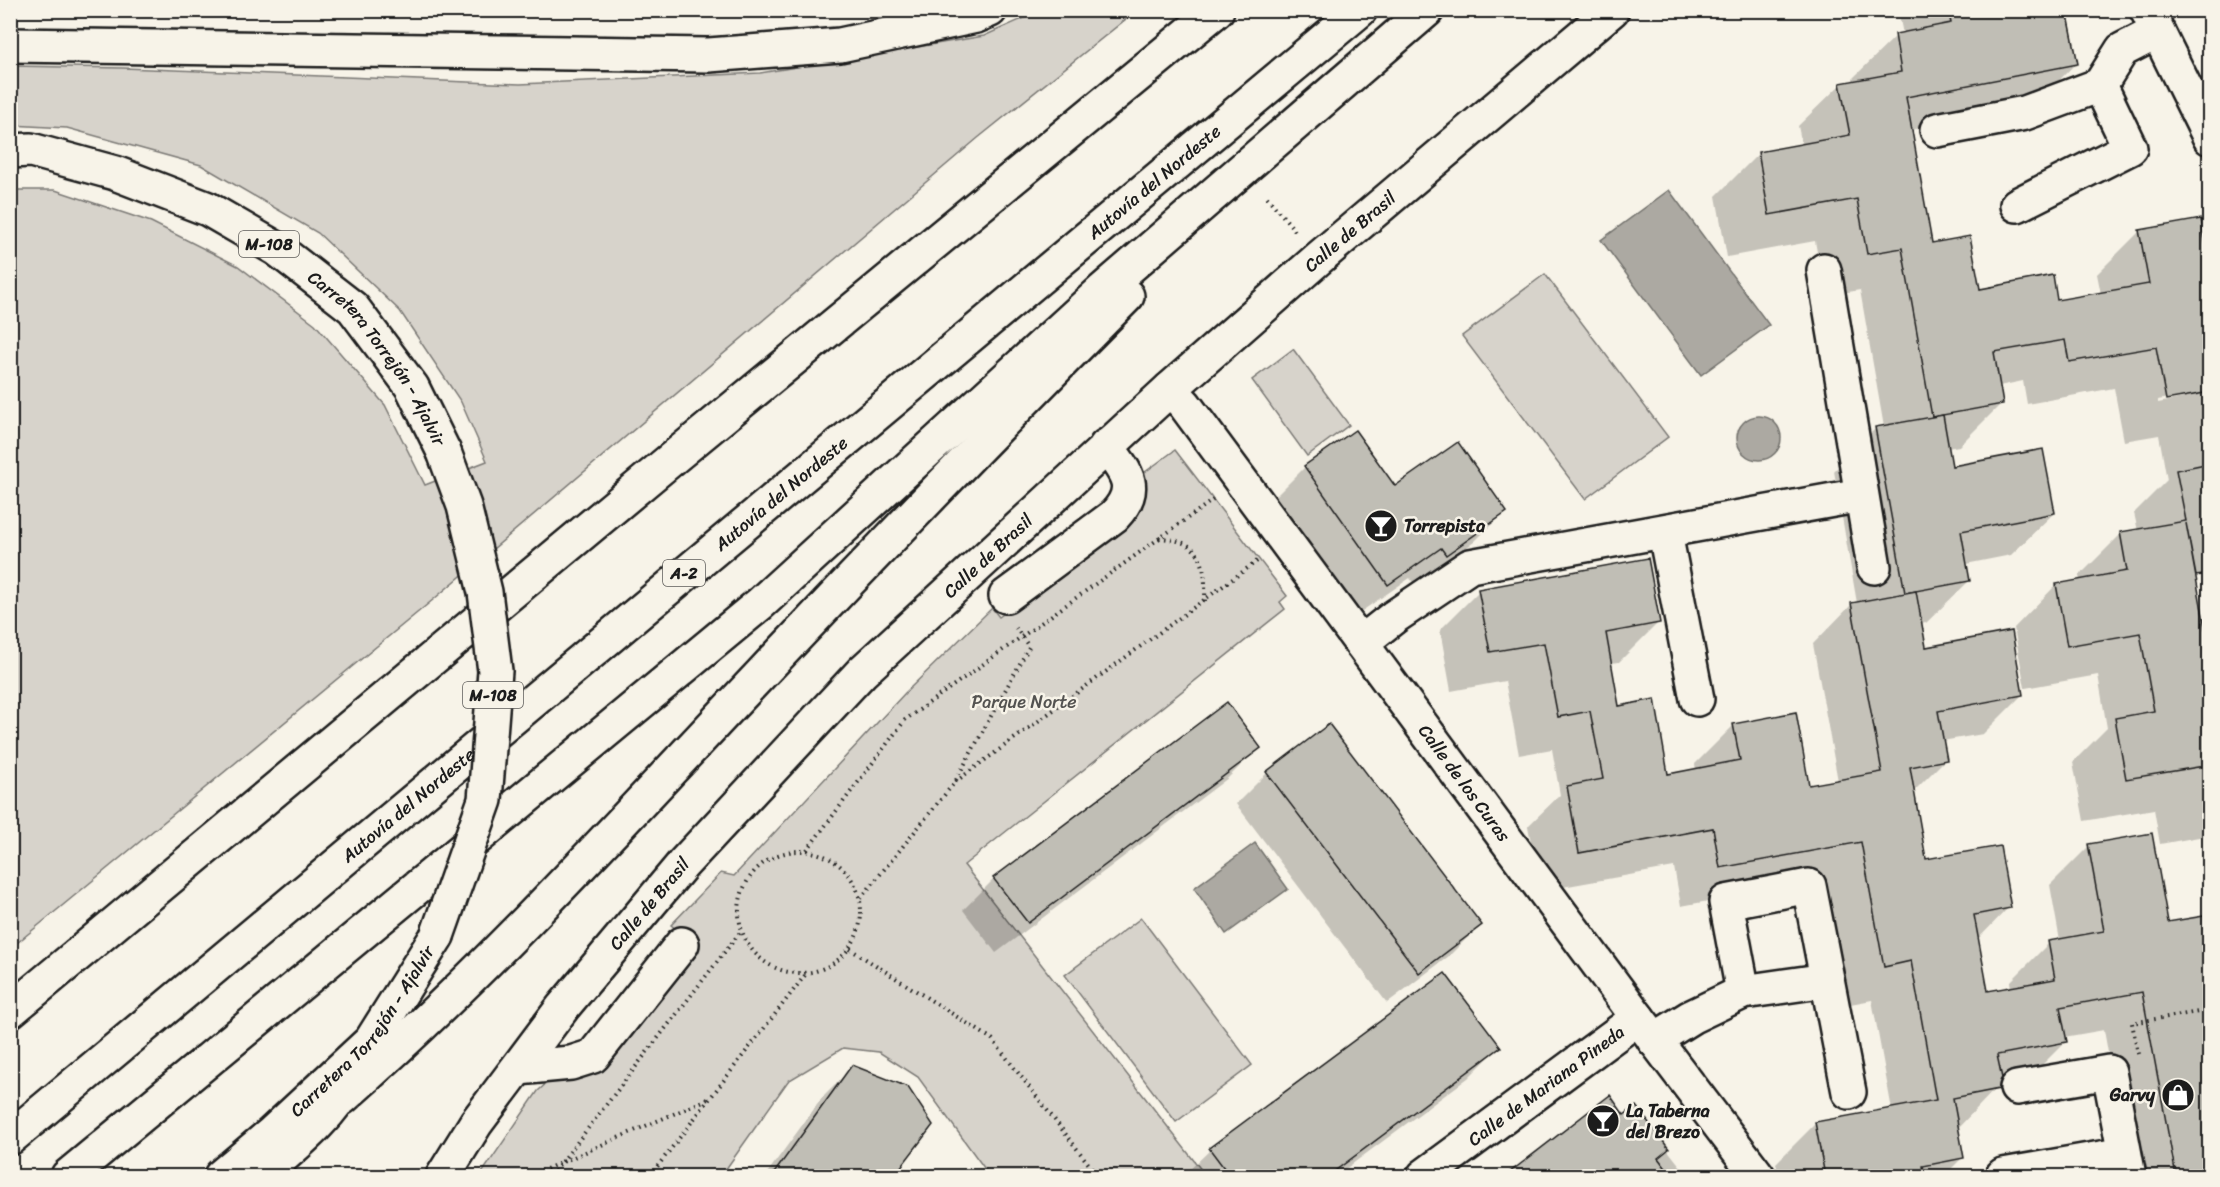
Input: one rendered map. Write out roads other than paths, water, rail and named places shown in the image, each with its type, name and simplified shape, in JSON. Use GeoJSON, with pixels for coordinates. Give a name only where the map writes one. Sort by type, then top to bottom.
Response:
{"type":"FeatureCollection","features":[{"type":"Feature","properties":{"kind":"main road"},"geometry":{"type":"LineString","coordinates":[[10,45],[709,55],[840,45],[976,16],[990,10]]}},
{"type":"Feature","properties":{"kind":"main road"},"geometry":{"type":"LineString","coordinates":[[10,1011],[668,462],[1217,10]]}},
{"type":"Feature","properties":{"kind":"main road","name":"Autovía del Nordeste"},"geometry":{"type":"LineString","coordinates":[[10,1138],[1360,10]]}},
{"type":"Feature","properties":{"kind":"main road"},"geometry":{"type":"LineString","coordinates":[[68,1176],[761,603],[1103,290],[1304,120],[1427,10]]}},
{"type":"Feature","properties":{"kind":"main road","name":"Calle de Brasil"},"geometry":{"type":"LineString","coordinates":[[443,1176],[476,1123],[563,1007],[683,864],[854,680],[1170,389],[1319,258],[1612,10]]}},
{"type":"Feature","properties":{"kind":"main road"},"geometry":{"type":"LineString","coordinates":[[1937,130],[2025,113],[2100,85],[2122,50],[2152,21],[2210,138]]}},
{"type":"Feature","properties":{"kind":"main road"},"geometry":{"type":"LineString","coordinates":[[2017,205],[2130,148],[2100,85]]}},
{"type":"Feature","properties":{"kind":"main road"},"geometry":{"type":"LineString","coordinates":[[260,1176],[290,1151],[342,1098],[390,1056],[554,897],[780,655],[1108,316],[1304,120]]}},
{"type":"Feature","properties":{"kind":"main road","name":"Carretera Torrejón - Ajalvir"},"geometry":{"type":"LineString","coordinates":[[10,151],[31,150],[115,173],[208,209],[277,249],[353,308],[412,387],[444,452],[464,506],[485,592],[495,671],[485,800],[437,936],[370,1041],[272,1133],[221,1176]]}},
{"type":"Feature","properties":{"kind":"main road"},"geometry":{"type":"LineString","coordinates":[[1824,270],[1874,567]]}},
{"type":"Feature","properties":{"kind":"main road","name":"Calle de los Curas"},"geometry":{"type":"LineString","coordinates":[[1170,389],[1185,405],[1646,1029],[1758,1176]]}},
{"type":"Feature","properties":{"kind":"main road"},"geometry":{"type":"LineString","coordinates":[[1010,612],[1126,504],[1129,486],[1127,473],[1106,446]]}},
{"type":"Feature","properties":{"kind":"main road"},"geometry":{"type":"LineString","coordinates":[[1361,644],[1390,620],[1470,567],[1665,533],[1861,495]]}},
{"type":"Feature","properties":{"kind":"main road"},"geometry":{"type":"LineString","coordinates":[[1665,533],[1697,699]]}},
{"type":"Feature","properties":{"kind":"main road"},"geometry":{"type":"LineString","coordinates":[[1743,992],[1726,902],[1809,886],[1849,1092]]}},
{"type":"Feature","properties":{"kind":"main road"},"geometry":{"type":"LineString","coordinates":[[518,1068],[571,1063],[593,1056],[682,944]]}},
{"type":"Feature","properties":{"kind":"main road","name":"Calle de Mariana Pineda"},"geometry":{"type":"LineString","coordinates":[[1444,1171],[1646,1029],[1687,1019],[1743,992],[1827,980]]}},
{"type":"Feature","properties":{"kind":"main road"},"geometry":{"type":"LineString","coordinates":[[342,1098],[370,1041]]}},
{"type":"Feature","properties":{"kind":"main road"},"geometry":{"type":"LineString","coordinates":[[2003,1175],[2126,1165],[2109,1072],[2018,1088]]}},
{"type":"Feature","properties":{"kind":"place","name":"Torrepista"},"geometry":{"type":"Point","coordinates":[1381,526]}},
{"type":"Feature","properties":{"kind":"place","name":"Garvy"},"geometry":{"type":"Point","coordinates":[2178,1095]}},
{"type":"Feature","properties":{"kind":"place","name":"La Taberna del Brezo"},"geometry":{"type":"Point","coordinates":[1603,1121]}},
{"type":"Feature","properties":{"kind":"park label","name":"Parque Norte"},"geometry":{"type":"Point","coordinates":[1024,702]}}]}
